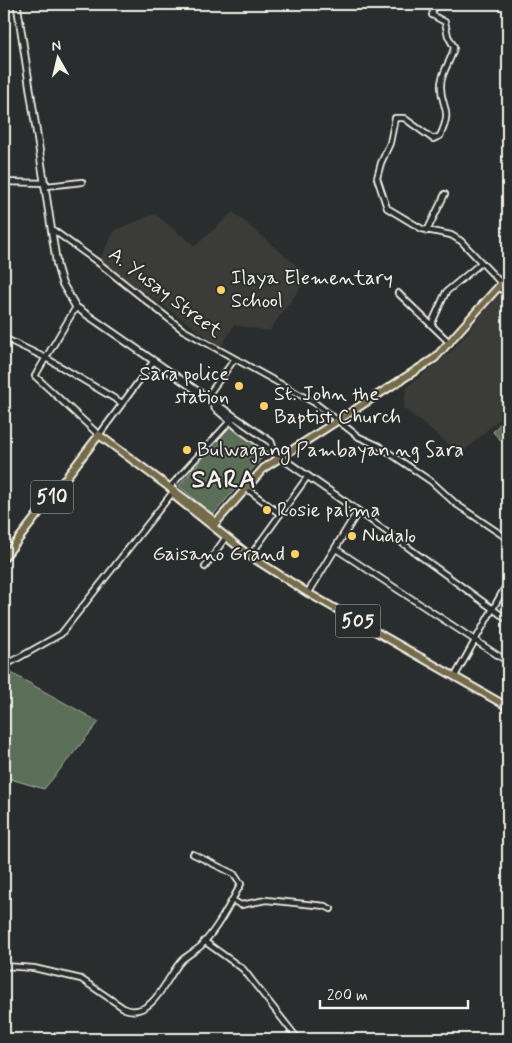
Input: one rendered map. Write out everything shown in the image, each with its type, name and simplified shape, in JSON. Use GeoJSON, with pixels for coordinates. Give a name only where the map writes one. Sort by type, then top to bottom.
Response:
{"type":"FeatureCollection","features":[{"type":"Feature","properties":{"kind":"main road"},"geometry":{"type":"LineString","coordinates":[[99,435],[171,490],[177,498],[215,524],[264,468],[418,371],[450,343],[508,276]]}},
{"type":"Feature","properties":{"kind":"main road","name":"510"},"geometry":{"type":"LineString","coordinates":[[4,558],[99,435]]}},
{"type":"Feature","properties":{"kind":"main road","name":"505"},"geometry":{"type":"LineString","coordinates":[[215,524],[226,537],[250,556],[308,593],[508,707]]}},
{"type":"Feature","properties":{"kind":"street"},"geometry":{"type":"LineString","coordinates":[[17,4],[60,277],[67,294],[76,307],[271,442],[274,451]]}},
{"type":"Feature","properties":{"kind":"street"},"geometry":{"type":"LineString","coordinates":[[435,4],[432,15],[445,22],[448,36],[454,47],[441,84],[447,112],[446,119],[440,136],[433,139],[404,118],[395,118],[390,143],[377,178],[387,208],[427,231],[451,235],[461,241],[508,296]]}},
{"type":"Feature","properties":{"kind":"street"},"geometry":{"type":"LineString","coordinates":[[4,182],[46,185],[82,182]]}},
{"type":"Feature","properties":{"kind":"street"},"geometry":{"type":"LineString","coordinates":[[427,231],[445,194]]}},
{"type":"Feature","properties":{"kind":"street","name":"A. Yusay Street"},"geometry":{"type":"LineString","coordinates":[[53,230],[96,261],[183,330],[234,360],[291,389],[359,437],[378,446],[432,482],[456,504],[508,539]]}},
{"type":"Feature","properties":{"kind":"street"},"geometry":{"type":"LineString","coordinates":[[431,325],[446,292],[481,263]]}},
{"type":"Feature","properties":{"kind":"street"},"geometry":{"type":"LineString","coordinates":[[398,293],[450,343]]}},
{"type":"Feature","properties":{"kind":"street"},"geometry":{"type":"LineString","coordinates":[[76,307],[36,374],[37,379],[99,435],[153,362]]}},
{"type":"Feature","properties":{"kind":"street"},"geometry":{"type":"LineString","coordinates":[[4,338],[46,358],[122,403]]}},
{"type":"Feature","properties":{"kind":"street"},"geometry":{"type":"LineString","coordinates":[[208,399],[234,360]]}},
{"type":"Feature","properties":{"kind":"street"},"geometry":{"type":"LineString","coordinates":[[208,399],[230,421],[268,450],[282,456],[508,620]]}},
{"type":"Feature","properties":{"kind":"street"},"geometry":{"type":"LineString","coordinates":[[4,666],[62,634],[171,490],[235,417]]}},
{"type":"Feature","properties":{"kind":"street"},"geometry":{"type":"LineString","coordinates":[[250,556],[308,476]]}},
{"type":"Feature","properties":{"kind":"street"},"geometry":{"type":"LineString","coordinates":[[246,488],[280,514]]}},
{"type":"Feature","properties":{"kind":"street"},"geometry":{"type":"LineString","coordinates":[[308,593],[358,511]]}},
{"type":"Feature","properties":{"kind":"street"},"geometry":{"type":"LineString","coordinates":[[205,567],[226,537]]}},
{"type":"Feature","properties":{"kind":"street"},"geometry":{"type":"LineString","coordinates":[[336,549],[508,662]]}},
{"type":"Feature","properties":{"kind":"street"},"geometry":{"type":"LineString","coordinates":[[455,676],[508,582]]}},
{"type":"Feature","properties":{"kind":"street"},"geometry":{"type":"LineString","coordinates":[[4,966],[34,968],[81,979],[125,1009],[134,1012],[142,1010],[171,979],[182,960],[204,941],[242,884],[234,874],[193,854]]}},
{"type":"Feature","properties":{"kind":"street"},"geometry":{"type":"LineString","coordinates":[[232,900],[241,905],[266,900],[325,906],[331,909]]}},
{"type":"Feature","properties":{"kind":"street"},"geometry":{"type":"LineString","coordinates":[[204,941],[243,968],[298,1039]]}},
{"type":"Feature","properties":{"kind":"shaded area","name":"Ilaya Elementary School"},"geometry":{"type":"Polygon","coordinates":[[[233,212],[309,276],[269,331],[234,325],[221,347],[99,260],[115,230],[155,214],[195,246],[233,212]]]}},
{"type":"Feature","properties":{"kind":"shaded area"},"geometry":{"type":"Polygon","coordinates":[[[499,293],[508,302],[508,411],[461,454],[403,408],[407,387],[453,350],[499,293]]]}},
{"type":"Feature","properties":{"kind":"green space"},"geometry":{"type":"Polygon","coordinates":[[[508,414],[508,448],[493,432],[508,414]]]}},
{"type":"Feature","properties":{"kind":"green space"},"geometry":{"type":"Polygon","coordinates":[[[231,424],[267,452],[213,515],[179,486],[231,424]]]}},
{"type":"Feature","properties":{"kind":"green space"},"geometry":{"type":"Polygon","coordinates":[[[4,669],[99,722],[44,789],[4,777],[4,669]]]}},
{"type":"Feature","properties":{"kind":"place","name":"Ilaya Elementary School"},"geometry":{"type":"Point","coordinates":[221,290]}},
{"type":"Feature","properties":{"kind":"place","name":"Sara police station"},"geometry":{"type":"Point","coordinates":[239,386]}},
{"type":"Feature","properties":{"kind":"place","name":"St. John the Baptist Church"},"geometry":{"type":"Point","coordinates":[264,406]}},
{"type":"Feature","properties":{"kind":"place","name":"Bulwagang Pambayan ng Sara"},"geometry":{"type":"Point","coordinates":[187,450]}},
{"type":"Feature","properties":{"kind":"place","name":"Rosie palma"},"geometry":{"type":"Point","coordinates":[267,510]}},
{"type":"Feature","properties":{"kind":"place","name":"Nudalo"},"geometry":{"type":"Point","coordinates":[352,536]}},
{"type":"Feature","properties":{"kind":"place","name":"Gaisano Grand"},"geometry":{"type":"Point","coordinates":[295,554]}},
{"type":"Feature","properties":{"kind":"district","name":"SARA"},"geometry":{"type":"Point","coordinates":[224,480]}}]}
